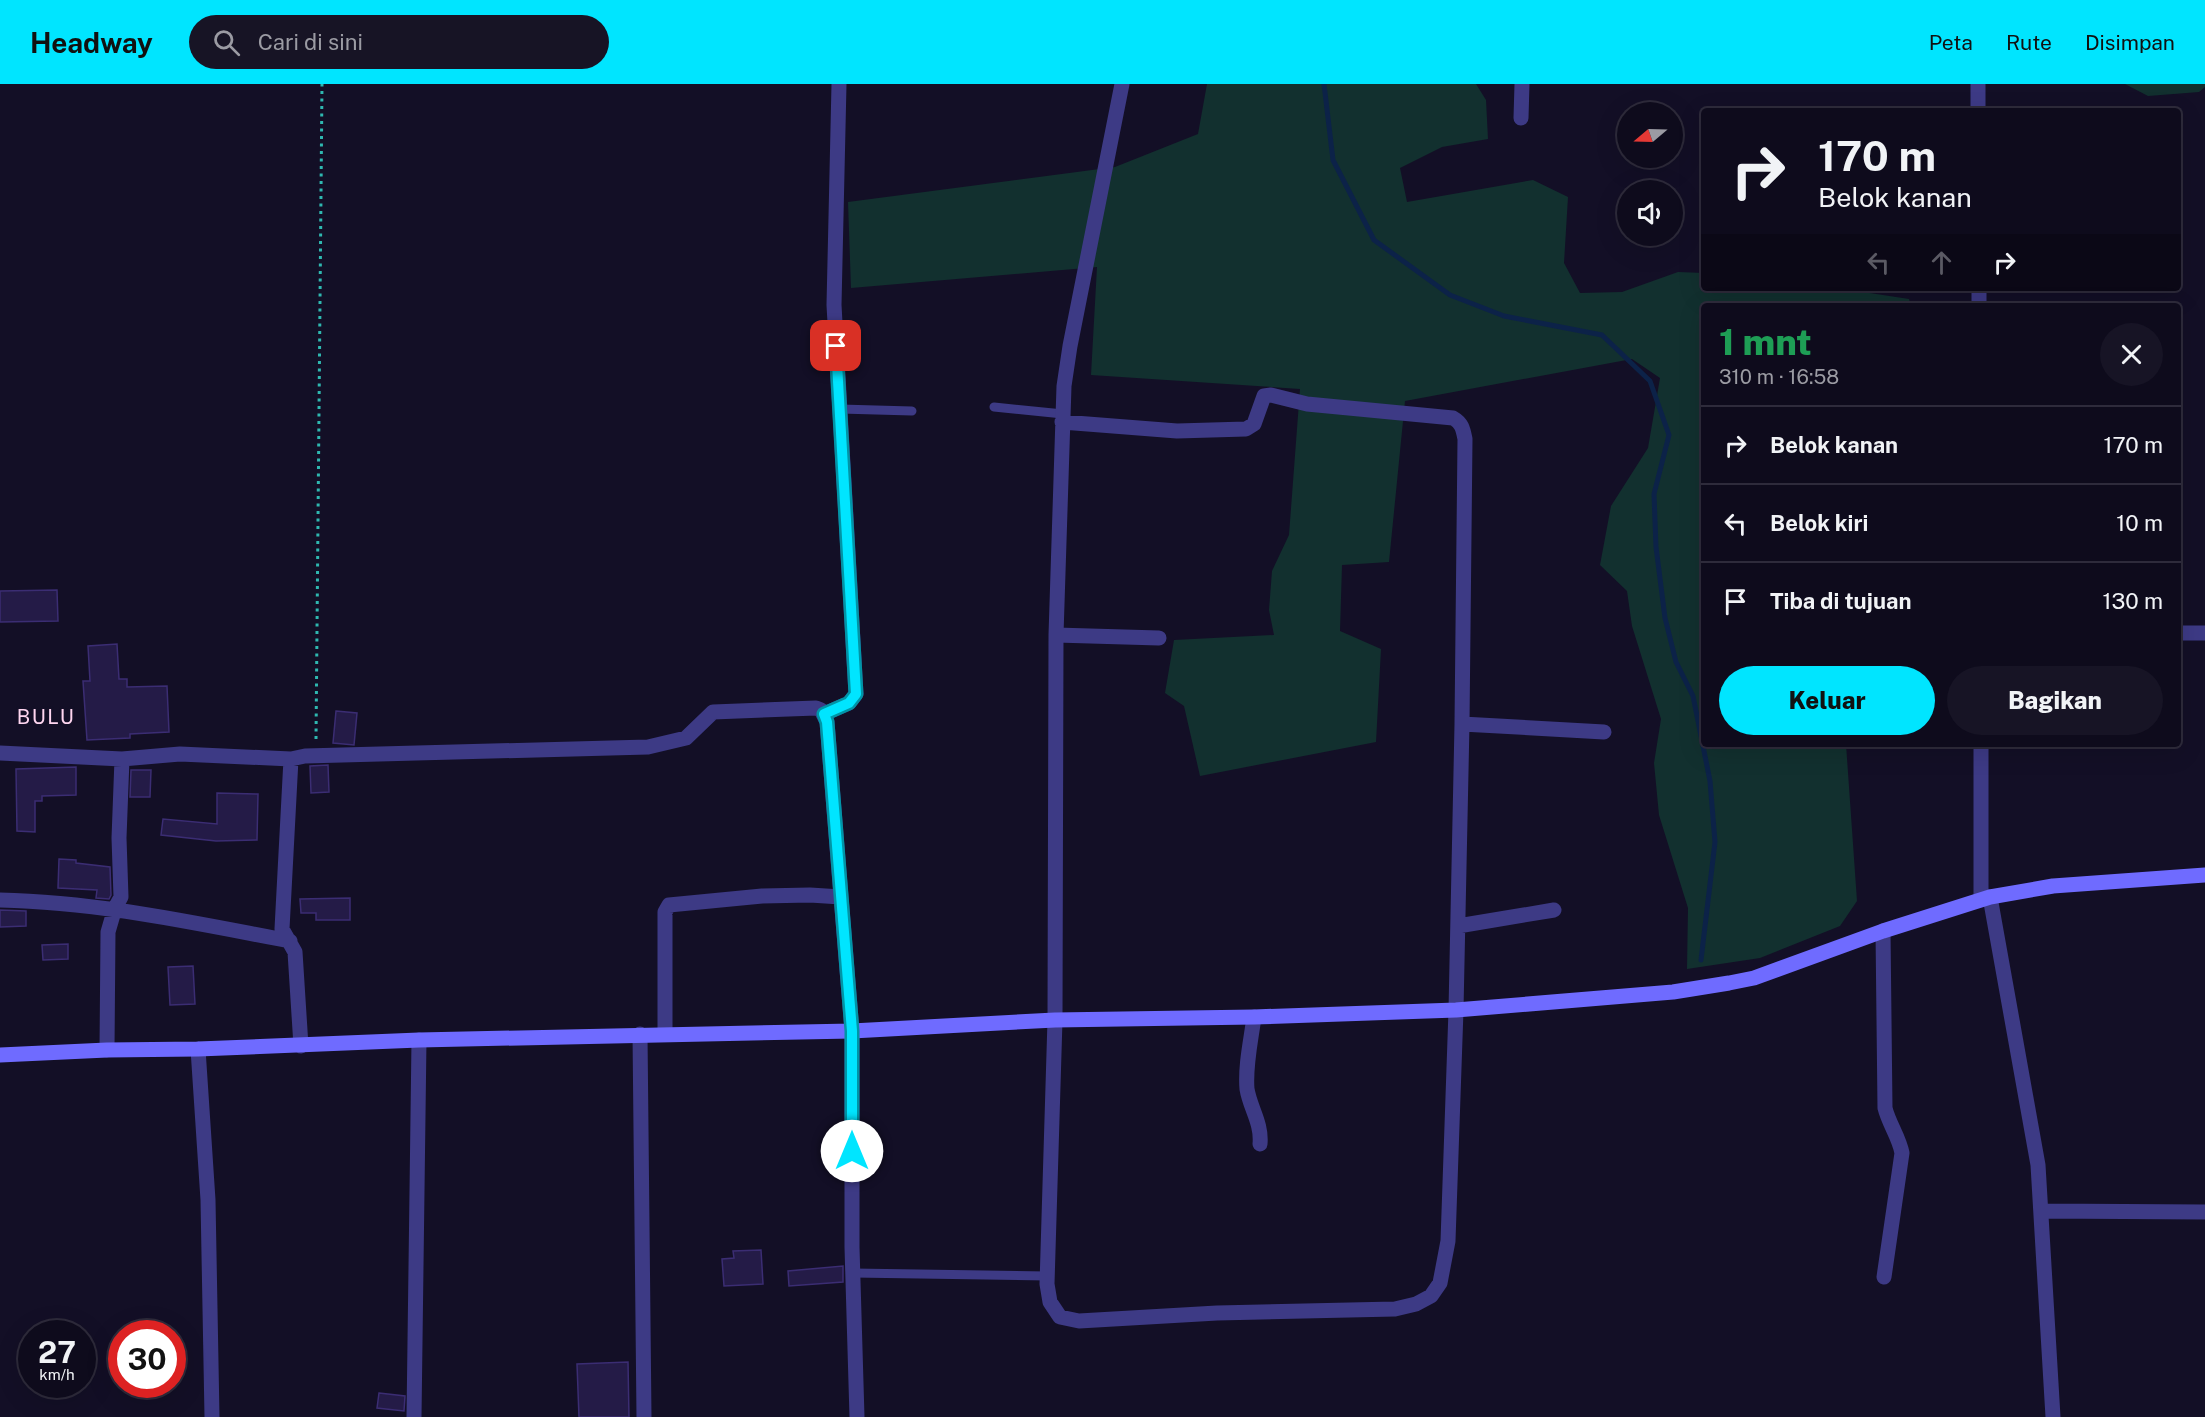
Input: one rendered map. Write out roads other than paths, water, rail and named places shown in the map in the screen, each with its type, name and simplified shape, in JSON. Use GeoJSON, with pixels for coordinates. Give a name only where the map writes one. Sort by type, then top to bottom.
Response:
{"type":"FeatureCollection","features":[{"type":"Feature","properties":{"kind":"main road"},"geometry":{"type":"LineString","coordinates":[[0,1055],[640,1034],[852,1031],[1055,1020],[1254,1017],[1456,1010],[1673,992],[1729,983],[1754,978],[1883,931],[1986,898],[2054,886],[2205,875]]}},
{"type":"Feature","properties":{"kind":"street"},"geometry":{"type":"LineString","coordinates":[[824,714],[849,703],[856,694],[834,305],[839,84]]}},
{"type":"Feature","properties":{"kind":"street"},"geometry":{"type":"LineString","coordinates":[[1063,418],[1177,431],[1246,429],[1254,424],[1263,396],[1272,395],[1307,404],[1453,418],[1459,421],[1465,439],[1462,724],[1448,1241],[1440,1283],[1431,1296],[1416,1304],[1395,1309],[1217,1313],[1078,1321],[1060,1317],[1050,1302],[1047,1276],[1055,1020],[1056,635],[1064,386],[1122,84]]}},
{"type":"Feature","properties":{"kind":"street"},"geometry":{"type":"LineString","coordinates":[[1521,118],[1522,84]]}},
{"type":"Feature","properties":{"kind":"street"},"geometry":{"type":"LineString","coordinates":[[1978,84],[1978,108]]}},
{"type":"Feature","properties":{"kind":"street"},"geometry":{"type":"LineString","coordinates":[[2181,633],[2205,633]]}},
{"type":"Feature","properties":{"kind":"street"},"geometry":{"type":"LineString","coordinates":[[1056,635],[1159,638]]}},
{"type":"Feature","properties":{"kind":"street"},"geometry":{"type":"LineString","coordinates":[[0,753],[122,759],[180,754],[291,759],[305,756],[648,747],[686,738],[710,714],[719,711],[810,707],[821,710],[827,722],[852,1031],[853,1273],[857,1417]]}},
{"type":"Feature","properties":{"kind":"street"},"geometry":{"type":"LineString","coordinates":[[1462,724],[1604,732]]}},
{"type":"Feature","properties":{"kind":"street"},"geometry":{"type":"LineString","coordinates":[[1981,747],[1986,898],[2038,1165],[2053,1417]]}},
{"type":"Feature","properties":{"kind":"street"},"geometry":{"type":"LineString","coordinates":[[107,1050],[108,932],[121,897],[118,838],[122,759]]}},
{"type":"Feature","properties":{"kind":"street"},"geometry":{"type":"LineString","coordinates":[[291,759],[282,929],[295,952],[301,1046]]}},
{"type":"Feature","properties":{"kind":"street"},"geometry":{"type":"LineString","coordinates":[[665,1034],[665,912],[669,905],[762,896],[841,897]]}},
{"type":"Feature","properties":{"kind":"street"},"geometry":{"type":"LineString","coordinates":[[0,900],[45,901],[115,908],[290,941]]}},
{"type":"Feature","properties":{"kind":"street"},"geometry":{"type":"LineString","coordinates":[[1458,926],[1554,910]]}},
{"type":"Feature","properties":{"kind":"street"},"geometry":{"type":"LineString","coordinates":[[1883,931],[1885,1108],[1887,1118],[1900,1142],[1902,1154],[1884,1277]]}},
{"type":"Feature","properties":{"kind":"street"},"geometry":{"type":"LineString","coordinates":[[1254,1017],[1247,1082],[1248,1094],[1260,1130],[1260,1144]]}},
{"type":"Feature","properties":{"kind":"street"},"geometry":{"type":"LineString","coordinates":[[640,1034],[644,1417]]}},
{"type":"Feature","properties":{"kind":"street"},"geometry":{"type":"LineString","coordinates":[[414,1417],[419,1041]]}},
{"type":"Feature","properties":{"kind":"street"},"geometry":{"type":"LineString","coordinates":[[198,1049],[208,1200],[212,1417]]}},
{"type":"Feature","properties":{"kind":"street"},"geometry":{"type":"LineString","coordinates":[[2042,1211],[2205,1212]]}},
{"type":"Feature","properties":{"kind":"lane"},"geometry":{"type":"LineString","coordinates":[[994,407],[1063,418]]}},
{"type":"Feature","properties":{"kind":"lane"},"geometry":{"type":"LineString","coordinates":[[840,409],[912,411]]}},
{"type":"Feature","properties":{"kind":"lane"},"geometry":{"type":"LineString","coordinates":[[853,1273],[1047,1276]]}},
{"type":"Feature","properties":{"kind":"waterway"},"geometry":{"type":"LineString","coordinates":[[1324,84],[1333,160],[1374,240],[1450,295],[1504,316],[1602,335],[1650,381],[1669,435],[1654,494],[1656,547],[1665,618],[1676,662],[1693,696],[1701,736]]}},
{"type":"Feature","properties":{"kind":"waterway"},"geometry":{"type":"LineString","coordinates":[[1701,960],[1715,842],[1710,781],[1703,747]]}},
{"type":"Feature","properties":{"kind":"district","name":"BULU"},"geometry":{"type":"Point","coordinates":[46,717]}}]}
